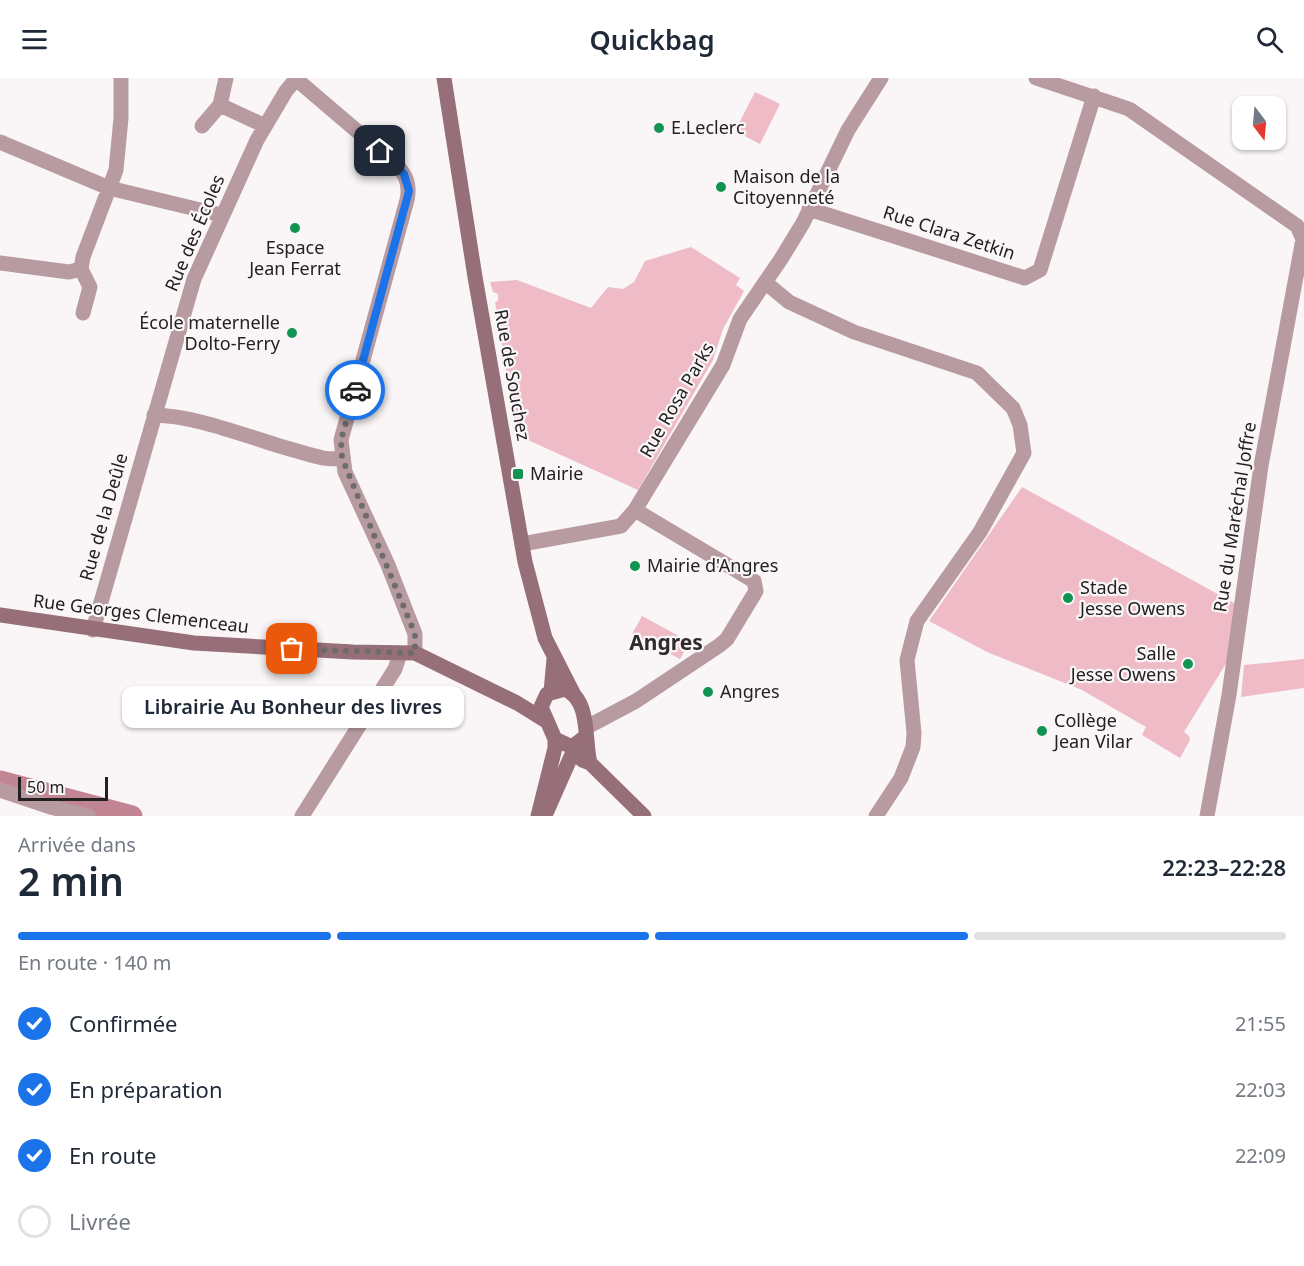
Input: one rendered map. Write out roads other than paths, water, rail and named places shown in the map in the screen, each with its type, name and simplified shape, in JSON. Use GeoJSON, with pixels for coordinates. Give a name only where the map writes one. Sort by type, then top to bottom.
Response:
{"type":"FeatureCollection","features":[{"type":"Feature","properties":{"kind":"main road","name":"Rue de Souchez"},"geometry":{"type":"LineString","coordinates":[[434,78],[445,94]]}},
{"type":"Feature","properties":{"kind":"main road","name":"Rue de Souchez"},"geometry":{"type":"LineString","coordinates":[[444,78],[522,544],[537,613],[554,659],[564,671],[574,696],[586,732],[590,763]]}},
{"type":"Feature","properties":{"kind":"main road","name":"Rue Georges Clemenceau"},"geometry":{"type":"LineString","coordinates":[[0,615],[194,643],[408,653],[517,703],[546,721]]}},
{"type":"Feature","properties":{"kind":"main road","name":"Rue de Souchez"},"geometry":{"type":"LineString","coordinates":[[554,659],[547,696],[541,707],[555,740]]}},
{"type":"Feature","properties":{"kind":"main road"},"geometry":{"type":"LineString","coordinates":[[517,703],[565,689],[574,696]]}},
{"type":"Feature","properties":{"kind":"main road"},"geometry":{"type":"LineString","coordinates":[[544,816],[572,749],[586,732]]}},
{"type":"Feature","properties":{"kind":"main road"},"geometry":{"type":"LineString","coordinates":[[538,816],[555,740],[572,749],[590,763],[644,816]]}},
{"type":"Feature","properties":{"kind":"street"},"geometry":{"type":"LineString","coordinates":[[83,313],[90,287],[81,269],[116,170],[119,149],[121,78]]}},
{"type":"Feature","properties":{"kind":"street"},"geometry":{"type":"LineString","coordinates":[[202,126],[220,105],[226,78]]}},
{"type":"Feature","properties":{"kind":"street","name":"Rue Rosa Parks"},"geometry":{"type":"LineString","coordinates":[[522,544],[621,526],[635,510],[723,365],[740,319],[781,259],[809,209],[848,130],[881,78]]}},
{"type":"Feature","properties":{"kind":"street"},"geometry":{"type":"LineString","coordinates":[[1036,78],[1094,96]]}},
{"type":"Feature","properties":{"kind":"street"},"geometry":{"type":"LineString","coordinates":[[296,79],[399,167],[404,174],[409,191],[341,440],[342,458],[415,634],[408,653],[395,669],[302,816]]}},
{"type":"Feature","properties":{"kind":"street","name":"Rue des Écoles"},"geometry":{"type":"LineString","coordinates":[[154,414],[194,279],[221,214],[265,126],[296,79]]}},
{"type":"Feature","properties":{"kind":"street","name":"Rue Clara Zetkin"},"geometry":{"type":"LineString","coordinates":[[809,209],[1025,278],[1040,270],[1094,96]]}},
{"type":"Feature","properties":{"kind":"street","name":"Rue du Maréchal Joffre"},"geometry":{"type":"LineString","coordinates":[[1094,96],[1129,109],[1297,226],[1303,239],[1298,276],[1278,367],[1261,466],[1229,695],[1206,816]]}},
{"type":"Feature","properties":{"kind":"street"},"geometry":{"type":"LineString","coordinates":[[220,105],[265,126]]}},
{"type":"Feature","properties":{"kind":"street"},"geometry":{"type":"LineString","coordinates":[[0,142],[109,188],[221,214]]}},
{"type":"Feature","properties":{"kind":"street"},"geometry":{"type":"LineString","coordinates":[[0,263],[69,272],[81,269]]}},
{"type":"Feature","properties":{"kind":"street"},"geometry":{"type":"LineString","coordinates":[[765,282],[789,302],[854,332],[977,374],[1013,408],[1020,425],[1024,453],[981,532],[917,621],[907,660],[913,747],[901,778],[878,814]]}},
{"type":"Feature","properties":{"kind":"street"},"geometry":{"type":"LineString","coordinates":[[154,414],[333,459],[342,458]]}},
{"type":"Feature","properties":{"kind":"street","name":"Rue de la Deûle"},"geometry":{"type":"LineString","coordinates":[[93,630],[154,414]]}},
{"type":"Feature","properties":{"kind":"street"},"geometry":{"type":"LineString","coordinates":[[586,732],[720,645],[727,639],[756,591],[754,581],[635,510]]}},
{"type":"Feature","properties":{"kind":"street"},"geometry":{"type":"LineString","coordinates":[[0,790],[88,816]]}},
{"type":"Feature","properties":{"kind":"waterway"},"geometry":{"type":"LineString","coordinates":[[0,781],[132,816]]}},
{"type":"Feature","properties":{"kind":"place","name":"E.Leclerc"},"geometry":{"type":"Point","coordinates":[659,128]}},
{"type":"Feature","properties":{"kind":"place","name":"Maison de la Citoyenneté"},"geometry":{"type":"Point","coordinates":[721,187]}},
{"type":"Feature","properties":{"kind":"place","name":"Espace Jean Ferrat"},"geometry":{"type":"Point","coordinates":[295,228]}},
{"type":"Feature","properties":{"kind":"place","name":"École maternelle Dolto-Ferry"},"geometry":{"type":"Point","coordinates":[292,333]}},
{"type":"Feature","properties":{"kind":"place","name":"Mairie"},"geometry":{"type":"Point","coordinates":[518,474]}},
{"type":"Feature","properties":{"kind":"place","name":"Mairie d'Angres"},"geometry":{"type":"Point","coordinates":[635,566]}},
{"type":"Feature","properties":{"kind":"place","name":"Stade Jesse Owens"},"geometry":{"type":"Point","coordinates":[1068,598]}},
{"type":"Feature","properties":{"kind":"place","name":"Librairie Au Bonheur des livres"},"geometry":{"type":"Point","coordinates":[292,649]}},
{"type":"Feature","properties":{"kind":"place","name":"Salle Jesse Owens"},"geometry":{"type":"Point","coordinates":[1188,664]}},
{"type":"Feature","properties":{"kind":"place","name":"Angres"},"geometry":{"type":"Point","coordinates":[708,692]}},
{"type":"Feature","properties":{"kind":"place","name":"Collège Jean Vilar"},"geometry":{"type":"Point","coordinates":[1042,731]}},
{"type":"Feature","properties":{"kind":"district","name":"Angres"},"geometry":{"type":"Point","coordinates":[666,643]}}]}
